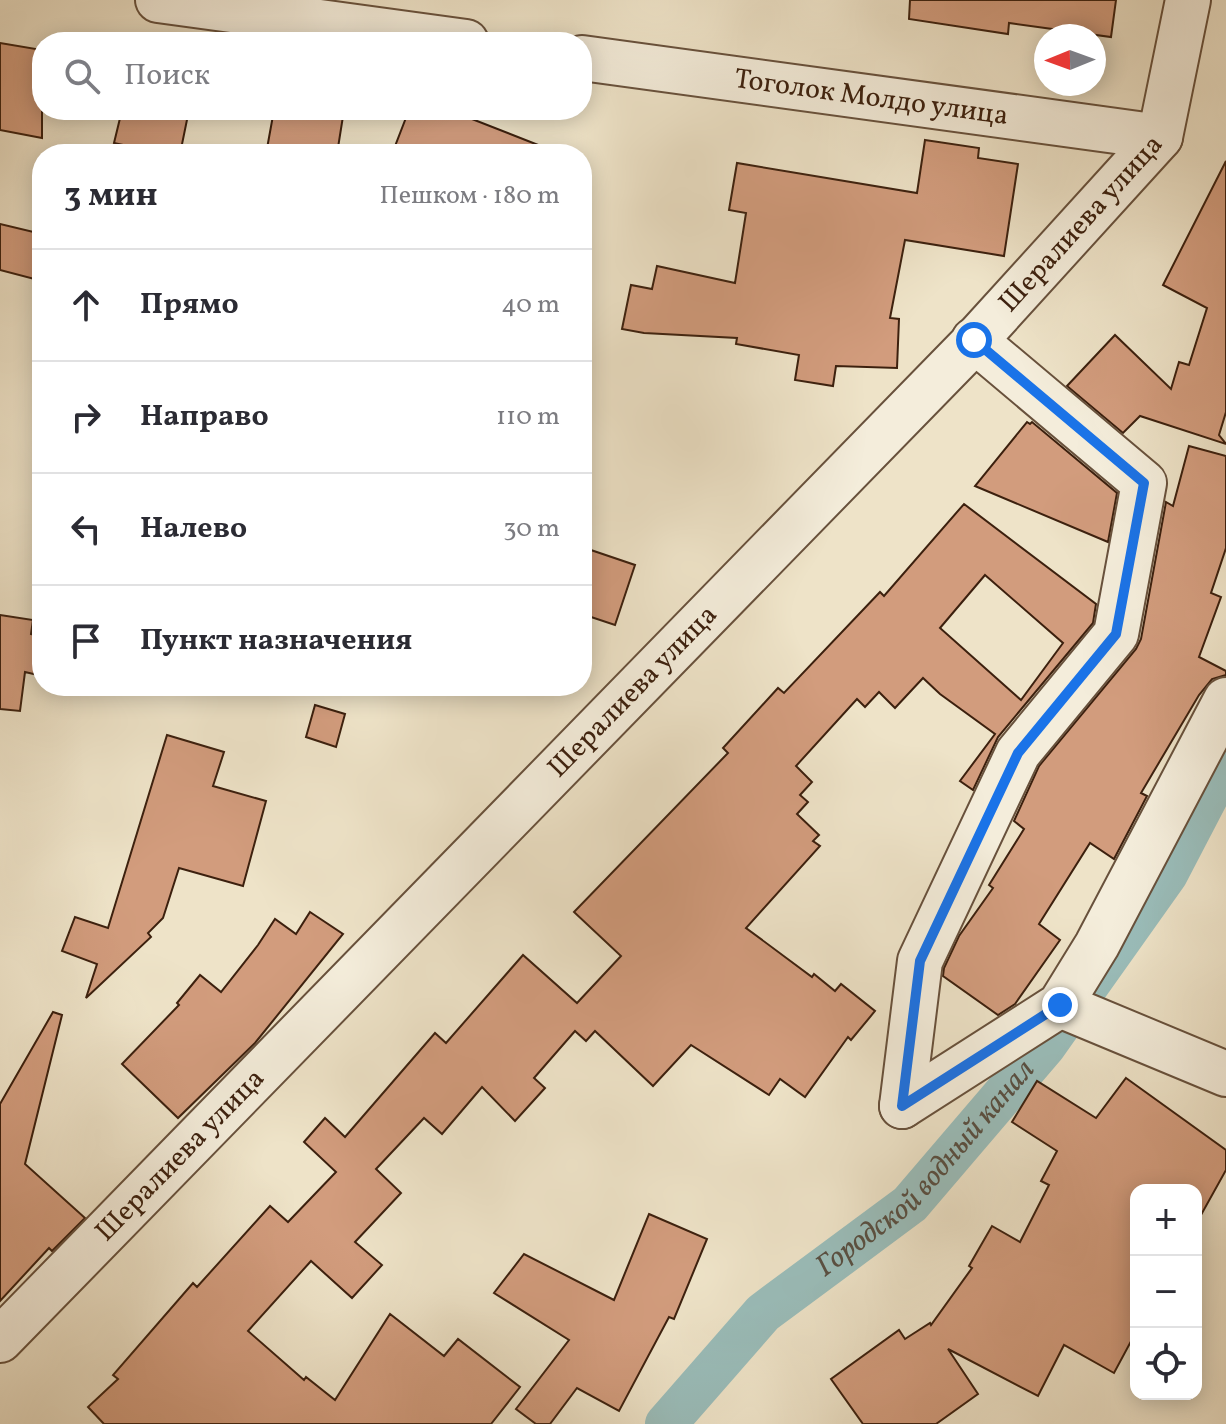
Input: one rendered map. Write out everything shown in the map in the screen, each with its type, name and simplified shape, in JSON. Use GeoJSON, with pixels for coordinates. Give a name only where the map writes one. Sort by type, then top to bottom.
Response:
{"type":"FeatureCollection","features":[{"type":"Feature","properties":{"kind":"street"},"geometry":{"type":"LineString","coordinates":[[158,0],[393,32]]}},
{"type":"Feature","properties":{"kind":"street","name":"Шералиева улица"},"geometry":{"type":"LineString","coordinates":[[0,1340],[974,340],[1160,137],[1188,0]]}},
{"type":"Feature","properties":{"kind":"street","name":"Тоголок Молдо улица"},"geometry":{"type":"LineString","coordinates":[[592,59],[1160,137]]}},
{"type":"Feature","properties":{"kind":"street"},"geometry":{"type":"LineString","coordinates":[[974,340],[1144,483],[1116,634],[1018,753],[920,961],[902,1106],[1060,1005],[1097,945],[1226,700]]}},
{"type":"Feature","properties":{"kind":"street"},"geometry":{"type":"LineString","coordinates":[[1060,1005],[1226,1074]]}},
{"type":"Feature","properties":{"kind":"building"},"geometry":{"type":"Polygon","coordinates":[[[910,0],[1116,0],[1111,37],[1106,36],[1106,24],[1034,24],[1034,26],[1009,23],[1008,34],[909,19],[910,0]]]}},
{"type":"Feature","properties":{"kind":"building"},"geometry":{"type":"Polygon","coordinates":[[[0,43],[32,48],[32,120],[42,120],[42,138],[0,130],[0,43]]]}},
{"type":"Feature","properties":{"kind":"building"},"geometry":{"type":"Polygon","coordinates":[[[120,120],[187,120],[182,144],[114,143],[120,120]]]}},
{"type":"Feature","properties":{"kind":"building"},"geometry":{"type":"Polygon","coordinates":[[[272,120],[342,120],[339,144],[268,144],[272,120]]]}},
{"type":"Feature","properties":{"kind":"building"},"geometry":{"type":"Polygon","coordinates":[[[405,120],[474,120],[536,144],[396,144],[405,120]]]}},
{"type":"Feature","properties":{"kind":"building"},"geometry":{"type":"Polygon","coordinates":[[[925,140],[979,148],[978,158],[1018,164],[1004,256],[905,240],[890,318],[899,319],[897,368],[836,366],[833,386],[795,380],[799,355],[736,344],[737,338],[622,329],[631,285],[652,289],[657,266],[735,283],[746,213],[729,210],[737,163],[917,193],[925,140]]]}},
{"type":"Feature","properties":{"kind":"building"},"geometry":{"type":"Polygon","coordinates":[[[1226,161],[1226,412],[1219,435],[1226,444],[1140,416],[1123,433],[1067,386],[1115,335],[1171,389],[1179,362],[1189,365],[1207,308],[1163,285],[1226,161]]]}},
{"type":"Feature","properties":{"kind":"building"},"geometry":{"type":"Polygon","coordinates":[[[0,224],[32,232],[32,278],[0,270],[0,224]]]}},
{"type":"Feature","properties":{"kind":"building"},"geometry":{"type":"Polygon","coordinates":[[[1027,422],[1032,422],[1117,493],[1108,542],[975,486],[1027,422]]]}},
{"type":"Feature","properties":{"kind":"building"},"geometry":{"type":"Polygon","coordinates":[[[1189,446],[1226,456],[1226,548],[1211,593],[1221,597],[1199,657],[1226,671],[1226,675],[1212,679],[1199,695],[1141,793],[1147,796],[1114,859],[1090,843],[1039,924],[1060,940],[1015,1004],[998,1015],[943,976],[944,968],[959,936],[993,888],[989,885],[1024,829],[1014,821],[1039,766],[1141,639],[1166,502],[1173,506],[1189,446]]]}},
{"type":"Feature","properties":{"kind":"building"},"geometry":{"type":"Polygon","coordinates":[[[964,504],[1096,604],[1093,623],[998,737],[973,790],[960,781],[995,734],[923,678],[895,708],[879,692],[865,707],[857,699],[796,766],[812,782],[800,795],[808,802],[797,814],[819,835],[813,841],[820,846],[746,928],[812,977],[814,974],[835,991],[841,984],[875,1011],[851,1040],[848,1037],[805,1097],[780,1079],[769,1095],[691,1045],[653,1086],[595,1031],[586,1041],[575,1031],[534,1078],[545,1088],[515,1121],[482,1087],[442,1134],[424,1118],[376,1169],[401,1193],[355,1242],[382,1265],[352,1298],[311,1261],[248,1331],[304,1380],[306,1377],[335,1400],[390,1314],[444,1356],[458,1339],[520,1387],[491,1424],[104,1424],[88,1407],[118,1379],[113,1375],[193,1283],[197,1287],[270,1206],[288,1222],[336,1172],[304,1142],[325,1118],[345,1137],[435,1033],[446,1043],[523,955],[577,1003],[621,956],[574,912],[728,753],[723,748],[778,688],[784,693],[880,592],[884,596],[964,504]],[[985,575],[940,628],[1021,700],[1063,643],[985,575]]]}},
{"type":"Feature","properties":{"kind":"building"},"geometry":{"type":"Polygon","coordinates":[[[592,550],[635,565],[615,625],[592,617],[592,550]]]}},
{"type":"Feature","properties":{"kind":"building"},"geometry":{"type":"Polygon","coordinates":[[[0,615],[32,620],[32,674],[25,672],[20,711],[0,709],[0,615]]]}},
{"type":"Feature","properties":{"kind":"building"},"geometry":{"type":"Polygon","coordinates":[[[315,705],[345,714],[336,747],[306,737],[315,705]]]}},
{"type":"Feature","properties":{"kind":"building"},"geometry":{"type":"Polygon","coordinates":[[[167,735],[224,752],[213,786],[266,801],[243,886],[179,868],[163,918],[148,933],[151,937],[86,998],[97,964],[62,951],[75,917],[108,928],[167,735]]]}},
{"type":"Feature","properties":{"kind":"building"},"geometry":{"type":"Polygon","coordinates":[[[310,912],[343,934],[255,1043],[178,1118],[122,1064],[179,1005],[177,1003],[200,975],[221,992],[275,919],[296,934],[310,912]]]}},
{"type":"Feature","properties":{"kind":"building"},"geometry":{"type":"Polygon","coordinates":[[[53,1012],[62,1015],[25,1164],[85,1218],[52,1251],[49,1248],[0,1301],[0,1104],[53,1012]]]}},
{"type":"Feature","properties":{"kind":"building"},"geometry":{"type":"Polygon","coordinates":[[[1126,1078],[1226,1150],[1226,1170],[1202,1213],[1202,1184],[1130,1184],[1130,1343],[1114,1373],[1064,1345],[1038,1396],[948,1349],[978,1394],[936,1424],[863,1424],[831,1379],[899,1330],[905,1339],[931,1325],[972,1268],[969,1266],[992,1226],[1020,1242],[1049,1185],[1041,1181],[1057,1151],[1012,1122],[1037,1081],[1096,1118],[1126,1078]]]}},
{"type":"Feature","properties":{"kind":"building"},"geometry":{"type":"Polygon","coordinates":[[[649,1214],[707,1239],[674,1319],[669,1317],[619,1411],[577,1388],[550,1424],[536,1424],[516,1409],[569,1340],[494,1293],[524,1254],[614,1300],[649,1214]]]}},
{"type":"Feature","properties":{"kind":"waterway","name":"Городской водный канал"},"geometry":{"type":"LineString","coordinates":[[666,1424],[763,1313],[910,1204],[1045,1046],[1167,874],[1226,761]]}},
{"type":"Feature","properties":{"kind":"route"},"geometry":{"type":"LineString","coordinates":[[974,340],[1144,483],[1116,634],[1018,753],[920,961],[902,1106],[1060,1005]]}}]}
